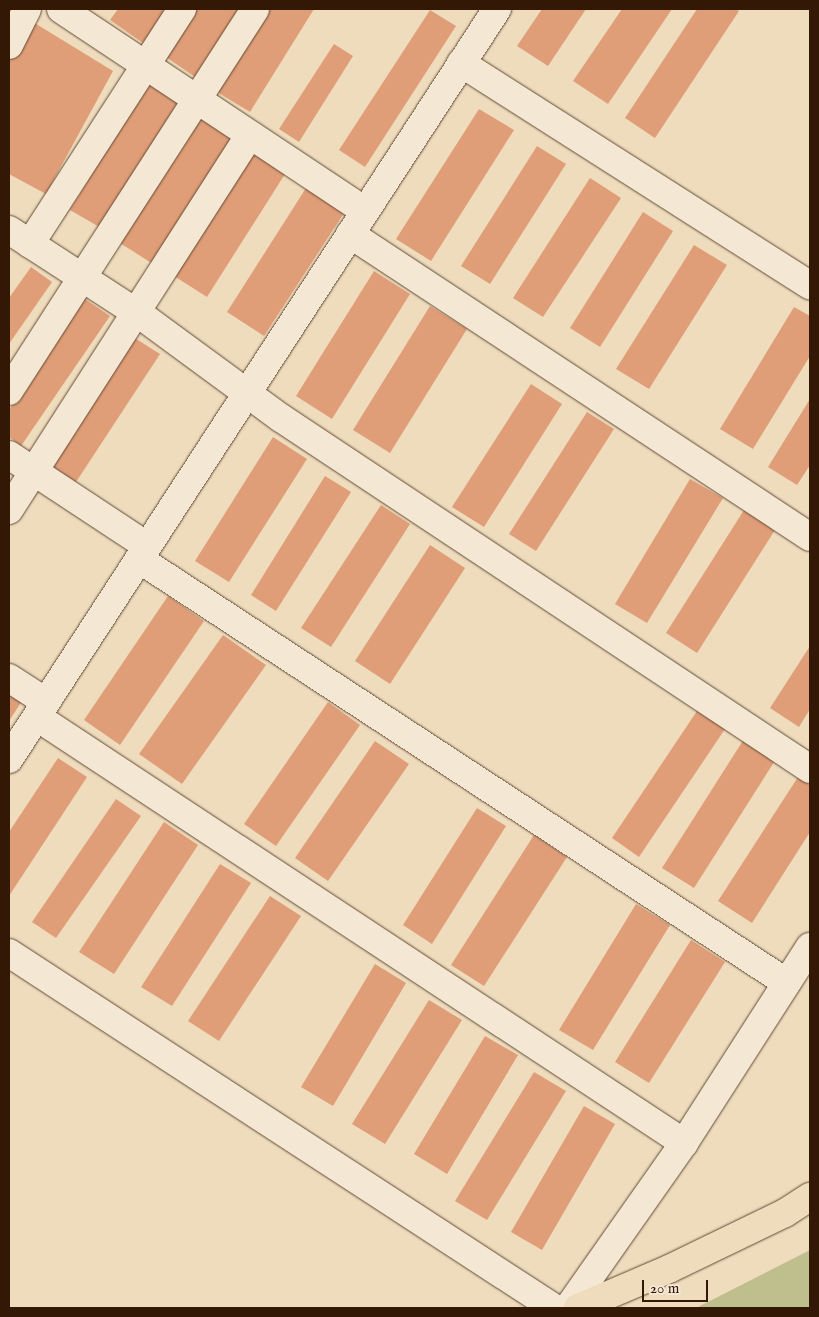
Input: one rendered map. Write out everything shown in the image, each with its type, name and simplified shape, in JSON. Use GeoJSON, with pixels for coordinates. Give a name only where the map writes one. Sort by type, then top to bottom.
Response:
{"type":"FeatureCollection","features":[{"type":"Feature","properties":{"kind":"main road"},"geometry":{"type":"LineString","coordinates":[[578,1308],[669,1269],[785,1213],[810,1197]]}},
{"type":"Feature","properties":{"kind":"street"},"geometry":{"type":"LineString","coordinates":[[9,45],[28,9]]}},
{"type":"Feature","properties":{"kind":"street"},"geometry":{"type":"LineString","coordinates":[[61,9],[95,18],[145,65],[250,135],[357,223],[810,537]]}},
{"type":"Feature","properties":{"kind":"street"},"geometry":{"type":"LineString","coordinates":[[182,9],[145,65],[20,237],[136,312],[247,393],[810,769]]}},
{"type":"Feature","properties":{"kind":"street"},"geometry":{"type":"LineString","coordinates":[[9,391],[255,9]]}},
{"type":"Feature","properties":{"kind":"street"},"geometry":{"type":"LineString","coordinates":[[9,759],[497,9]]}},
{"type":"Feature","properties":{"kind":"street"},"geometry":{"type":"LineString","coordinates":[[461,63],[810,285]]}},
{"type":"Feature","properties":{"kind":"street"},"geometry":{"type":"LineString","coordinates":[[9,510],[250,135]]}},
{"type":"Feature","properties":{"kind":"street"},"geometry":{"type":"LineString","coordinates":[[9,455],[34,471],[143,552],[787,983]]}},
{"type":"Feature","properties":{"kind":"street"},"geometry":{"type":"LineString","coordinates":[[9,678],[41,709],[684,1143]]}},
{"type":"Feature","properties":{"kind":"street"},"geometry":{"type":"LineString","coordinates":[[568,1308],[684,1143],[810,946]]}},
{"type":"Feature","properties":{"kind":"street"},"geometry":{"type":"LineString","coordinates":[[9,953],[554,1308]]}},
{"type":"Feature","properties":{"kind":"shaded area"},"geometry":{"type":"Polygon","coordinates":[[[810,1250],[810,1308],[696,1308],[810,1250]]]}},
{"type":"Feature","properties":{"kind":"building"},"geometry":{"type":"Polygon","coordinates":[[[118,9],[167,9],[143,43],[110,20],[118,9]]]}},
{"type":"Feature","properties":{"kind":"building"},"geometry":{"type":"Polygon","coordinates":[[[194,9],[246,9],[198,79],[163,55],[194,9]]]}},
{"type":"Feature","properties":{"kind":"building"},"geometry":{"type":"Polygon","coordinates":[[[268,9],[314,9],[250,112],[217,92],[268,9]]]}},
{"type":"Feature","properties":{"kind":"building"},"geometry":{"type":"Polygon","coordinates":[[[542,9],[586,9],[548,66],[517,46],[542,9]]]}},
{"type":"Feature","properties":{"kind":"building"},"geometry":{"type":"Polygon","coordinates":[[[622,9],[672,9],[608,104],[573,81],[622,9]]]}},
{"type":"Feature","properties":{"kind":"building"},"geometry":{"type":"Polygon","coordinates":[[[697,9],[736,9],[739,11],[655,138],[625,118],[697,9]]]}},
{"type":"Feature","properties":{"kind":"building"},"geometry":{"type":"Polygon","coordinates":[[[430,10],[456,26],[365,167],[339,150],[430,10]]]}},
{"type":"Feature","properties":{"kind":"building"},"geometry":{"type":"Polygon","coordinates":[[[28,19],[113,71],[46,194],[9,174],[9,58],[28,19]]]}},
{"type":"Feature","properties":{"kind":"building"},"geometry":{"type":"Polygon","coordinates":[[[334,44],[353,56],[299,142],[279,129],[334,44]]]}},
{"type":"Feature","properties":{"kind":"building"},"geometry":{"type":"Polygon","coordinates":[[[147,83],[178,102],[101,228],[70,210],[147,83]]]}},
{"type":"Feature","properties":{"kind":"building"},"geometry":{"type":"Polygon","coordinates":[[[479,109],[514,130],[431,261],[396,239],[479,109]]]}},
{"type":"Feature","properties":{"kind":"building"},"geometry":{"type":"Polygon","coordinates":[[[199,118],[232,138],[153,264],[120,243],[199,118]]]}},
{"type":"Feature","properties":{"kind":"building"},"geometry":{"type":"Polygon","coordinates":[[[537,146],[566,164],[490,284],[461,266],[537,146]]]}},
{"type":"Feature","properties":{"kind":"building"},"geometry":{"type":"Polygon","coordinates":[[[253,153],[285,174],[207,297],[174,276],[253,153]]]}},
{"type":"Feature","properties":{"kind":"building"},"geometry":{"type":"Polygon","coordinates":[[[590,178],[621,198],[543,317],[513,298],[590,178]]]}},
{"type":"Feature","properties":{"kind":"building"},"geometry":{"type":"Polygon","coordinates":[[[306,188],[344,213],[264,336],[227,312],[306,188]]]}},
{"type":"Feature","properties":{"kind":"building"},"geometry":{"type":"Polygon","coordinates":[[[643,212],[673,231],[600,347],[570,328],[643,212]]]}},
{"type":"Feature","properties":{"kind":"building"},"geometry":{"type":"Polygon","coordinates":[[[694,245],[727,265],[649,389],[616,369],[694,245]]]}},
{"type":"Feature","properties":{"kind":"building"},"geometry":{"type":"Polygon","coordinates":[[[31,267],[52,282],[9,344],[9,298],[31,267]]]}},
{"type":"Feature","properties":{"kind":"building"},"geometry":{"type":"Polygon","coordinates":[[[374,271],[410,294],[332,419],[296,396],[374,271]]]}},
{"type":"Feature","properties":{"kind":"building"},"geometry":{"type":"Polygon","coordinates":[[[85,299],[110,316],[21,446],[9,437],[9,410],[85,299]]]}},
{"type":"Feature","properties":{"kind":"building"},"geometry":{"type":"Polygon","coordinates":[[[430,306],[467,329],[390,453],[353,430],[430,306]]]}},
{"type":"Feature","properties":{"kind":"building"},"geometry":{"type":"Polygon","coordinates":[[[794,307],[810,316],[810,356],[753,449],[720,429],[794,307]]]}},
{"type":"Feature","properties":{"kind":"building"},"geometry":{"type":"Polygon","coordinates":[[[130,335],[160,354],[76,482],[46,462],[130,335]]]}},
{"type":"Feature","properties":{"kind":"building"},"geometry":{"type":"Polygon","coordinates":[[[531,384],[562,404],[484,527],[452,507],[531,384]]]}},
{"type":"Feature","properties":{"kind":"building"},"geometry":{"type":"Polygon","coordinates":[[[810,399],[810,465],[797,485],[768,467],[810,399]]]}},
{"type":"Feature","properties":{"kind":"building"},"geometry":{"type":"Polygon","coordinates":[[[587,412],[614,429],[536,551],[509,534],[587,412]]]}},
{"type":"Feature","properties":{"kind":"building"},"geometry":{"type":"Polygon","coordinates":[[[273,437],[307,459],[229,582],[195,561],[273,437]]]}},
{"type":"Feature","properties":{"kind":"building"},"geometry":{"type":"Polygon","coordinates":[[[325,476],[351,492],[276,611],[251,595],[325,476]]]}},
{"type":"Feature","properties":{"kind":"building"},"geometry":{"type":"Polygon","coordinates":[[[690,479],[723,498],[647,623],[615,604],[690,479]]]}},
{"type":"Feature","properties":{"kind":"building"},"geometry":{"type":"Polygon","coordinates":[[[381,505],[410,524],[331,647],[301,628],[381,505]]]}},
{"type":"Feature","properties":{"kind":"building"},"geometry":{"type":"Polygon","coordinates":[[[744,510],[775,530],[697,653],[666,633],[744,510]]]}},
{"type":"Feature","properties":{"kind":"building"},"geometry":{"type":"Polygon","coordinates":[[[430,545],[465,568],[390,684],[355,661],[430,545]]]}},
{"type":"Feature","properties":{"kind":"building"},"geometry":{"type":"Polygon","coordinates":[[[168,596],[204,621],[120,745],[84,720],[168,596]]]}},
{"type":"Feature","properties":{"kind":"building"},"geometry":{"type":"Polygon","coordinates":[[[223,635],[266,665],[182,784],[139,754],[223,635]]]}},
{"type":"Feature","properties":{"kind":"building"},"geometry":{"type":"Polygon","coordinates":[[[810,646],[810,709],[799,727],[770,708],[810,646]]]}},
{"type":"Feature","properties":{"kind":"building"},"geometry":{"type":"Polygon","coordinates":[[[9,692],[22,701],[9,721],[9,692]]]}},
{"type":"Feature","properties":{"kind":"building"},"geometry":{"type":"Polygon","coordinates":[[[328,702],[360,725],[276,846],[244,824],[328,702]]]}},
{"type":"Feature","properties":{"kind":"building"},"geometry":{"type":"Polygon","coordinates":[[[699,708],[727,726],[639,857],[612,838],[699,708]]]}},
{"type":"Feature","properties":{"kind":"building"},"geometry":{"type":"Polygon","coordinates":[[[744,739],[776,759],[694,888],[662,868],[744,739]]]}},
{"type":"Feature","properties":{"kind":"building"},"geometry":{"type":"Polygon","coordinates":[[[375,741],[409,764],[328,881],[295,858],[375,741]]]}},
{"type":"Feature","properties":{"kind":"building"},"geometry":{"type":"Polygon","coordinates":[[[58,758],[87,777],[9,896],[9,832],[58,758]]]}},
{"type":"Feature","properties":{"kind":"building"},"geometry":{"type":"Polygon","coordinates":[[[798,777],[810,785],[810,832],[752,923],[718,901],[798,777]]]}},
{"type":"Feature","properties":{"kind":"building"},"geometry":{"type":"Polygon","coordinates":[[[116,799],[141,816],[56,938],[32,922],[116,799]]]}},
{"type":"Feature","properties":{"kind":"building"},"geometry":{"type":"Polygon","coordinates":[[[477,808],[506,826],[432,944],[403,925],[477,808]]]}},
{"type":"Feature","properties":{"kind":"building"},"geometry":{"type":"Polygon","coordinates":[[[164,822],[198,845],[114,974],[79,952],[164,822]]]}},
{"type":"Feature","properties":{"kind":"building"},"geometry":{"type":"Polygon","coordinates":[[[534,835],[567,857],[484,986],[451,965],[534,835]]]}},
{"type":"Feature","properties":{"kind":"building"},"geometry":{"type":"Polygon","coordinates":[[[220,864],[251,883],[172,1006],[141,987],[220,864]]]}},
{"type":"Feature","properties":{"kind":"building"},"geometry":{"type":"Polygon","coordinates":[[[270,896],[301,916],[219,1041],[188,1021],[270,896]]]}},
{"type":"Feature","properties":{"kind":"building"},"geometry":{"type":"Polygon","coordinates":[[[636,904],[670,925],[593,1050],[559,1030],[636,904]]]}},
{"type":"Feature","properties":{"kind":"building"},"geometry":{"type":"Polygon","coordinates":[[[691,940],[725,962],[649,1083],[615,1062],[691,940]]]}},
{"type":"Feature","properties":{"kind":"building"},"geometry":{"type":"Polygon","coordinates":[[[375,964],[406,983],[333,1106],[301,1087],[375,964]]]}},
{"type":"Feature","properties":{"kind":"building"},"geometry":{"type":"Polygon","coordinates":[[[429,1000],[462,1020],[385,1144],[352,1124],[429,1000]]]}},
{"type":"Feature","properties":{"kind":"building"},"geometry":{"type":"Polygon","coordinates":[[[485,1036],[518,1055],[447,1174],[414,1154],[485,1036]]]}},
{"type":"Feature","properties":{"kind":"building"},"geometry":{"type":"Polygon","coordinates":[[[534,1072],[566,1091],[487,1220],[455,1201],[534,1072]]]}},
{"type":"Feature","properties":{"kind":"building"},"geometry":{"type":"Polygon","coordinates":[[[584,1106],[615,1124],[542,1250],[511,1232],[584,1106]]]}}]}
